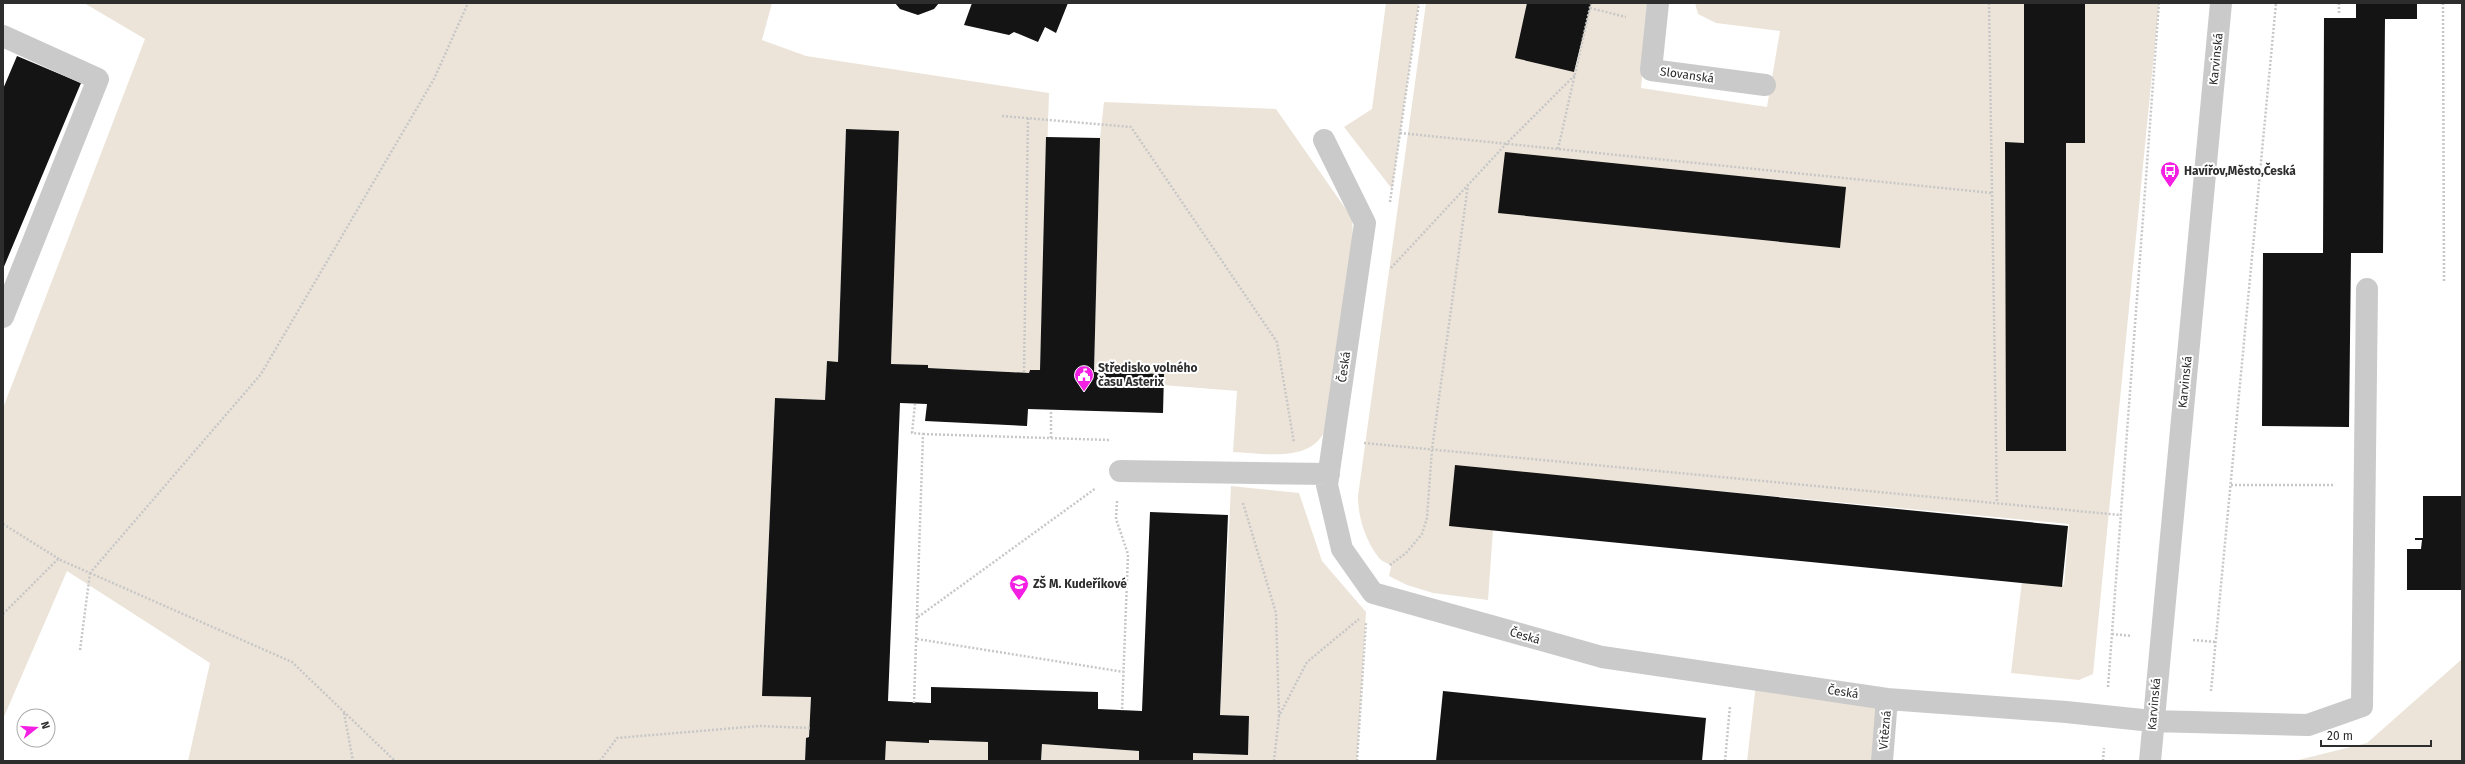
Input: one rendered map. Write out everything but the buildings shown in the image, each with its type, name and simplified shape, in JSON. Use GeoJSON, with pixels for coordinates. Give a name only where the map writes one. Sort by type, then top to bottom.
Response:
{"type":"FeatureCollection","features":[{"type":"Feature","properties":{"kind":"street","name":"Karvinská"},"geometry":{"type":"LineString","coordinates":[[2150,761],[2152,721],[2221,3]]}},
{"type":"Feature","properties":{"kind":"street","name":"Slovanská"},"geometry":{"type":"LineString","coordinates":[[1657,13],[1651,70],[1765,85]]}},
{"type":"Feature","properties":{"kind":"street"},"geometry":{"type":"LineString","coordinates":[[3,36],[98,78],[3,317]]}},
{"type":"Feature","properties":{"kind":"street","name":"Česká"},"geometry":{"type":"LineString","coordinates":[[1324,140],[1366,223],[1327,486],[1342,549],[1370,603],[1602,657],[1887,699],[2152,721],[2308,725],[2362,706],[2365,485]]}},
{"type":"Feature","properties":{"kind":"street"},"geometry":{"type":"LineString","coordinates":[[2365,485],[2367,289]]}},
{"type":"Feature","properties":{"kind":"street"},"geometry":{"type":"LineString","coordinates":[[1120,471],[1329,474]]}},
{"type":"Feature","properties":{"kind":"street","name":"Vítězná"},"geometry":{"type":"LineString","coordinates":[[1882,761],[1887,699]]}},
{"type":"Feature","properties":{"kind":"path"},"geometry":{"type":"LineString","coordinates":[[80,650],[90,573],[261,374],[434,79],[468,3]]}},
{"type":"Feature","properties":{"kind":"path"},"geometry":{"type":"LineString","coordinates":[[1558,149],[1591,3]]}},
{"type":"Feature","properties":{"kind":"path"},"geometry":{"type":"LineString","coordinates":[[1989,3],[1997,503]]}},
{"type":"Feature","properties":{"kind":"path"},"geometry":{"type":"LineString","coordinates":[[2103,761],[2159,3]]}},
{"type":"Feature","properties":{"kind":"path"},"geometry":{"type":"LineString","coordinates":[[2208,722],[2276,3]]}},
{"type":"Feature","properties":{"kind":"path"},"geometry":{"type":"LineString","coordinates":[[2339,3],[2340,13]]}},
{"type":"Feature","properties":{"kind":"path"},"geometry":{"type":"LineString","coordinates":[[2443,3],[2444,281]]}},
{"type":"Feature","properties":{"kind":"path"},"geometry":{"type":"LineString","coordinates":[[1590,8],[1657,13]]}},
{"type":"Feature","properties":{"kind":"path"},"geometry":{"type":"LineString","coordinates":[[1389,270],[1506,144],[1575,75]]}},
{"type":"Feature","properties":{"kind":"path"},"geometry":{"type":"LineString","coordinates":[[1002,116],[1131,127],[1278,342],[1299,473]]}},
{"type":"Feature","properties":{"kind":"path"},"geometry":{"type":"LineString","coordinates":[[1024,372],[1028,118]]}},
{"type":"Feature","properties":{"kind":"path"},"geometry":{"type":"LineString","coordinates":[[1400,133],[1992,193]]}},
{"type":"Feature","properties":{"kind":"path"},"geometry":{"type":"LineString","coordinates":[[1384,569],[1406,553],[1422,534],[1427,518],[1432,449],[1468,185]]}},
{"type":"Feature","properties":{"kind":"path"},"geometry":{"type":"LineString","coordinates":[[915,404],[912,433],[1126,441],[1120,471],[1116,519],[1128,554],[1122,711]]}},
{"type":"Feature","properties":{"kind":"path"},"geometry":{"type":"LineString","coordinates":[[1051,410],[1051,438]]}},
{"type":"Feature","properties":{"kind":"path"},"geometry":{"type":"LineString","coordinates":[[914,703],[923,434]]}},
{"type":"Feature","properties":{"kind":"path"},"geometry":{"type":"LineString","coordinates":[[1356,442],[2120,515]]}},
{"type":"Feature","properties":{"kind":"path"},"geometry":{"type":"LineString","coordinates":[[918,617],[1120,471]]}},
{"type":"Feature","properties":{"kind":"path"},"geometry":{"type":"LineString","coordinates":[[1234,472],[1276,613],[1279,716],[1274,761]]}},
{"type":"Feature","properties":{"kind":"path"},"geometry":{"type":"LineString","coordinates":[[2231,485],[2365,485]]}},
{"type":"Feature","properties":{"kind":"path"},"geometry":{"type":"LineString","coordinates":[[3,524],[58,559],[292,662],[396,761]]}},
{"type":"Feature","properties":{"kind":"path"},"geometry":{"type":"LineString","coordinates":[[3,614],[58,559]]}},
{"type":"Feature","properties":{"kind":"path"},"geometry":{"type":"LineString","coordinates":[[1279,716],[1307,662],[1370,603]]}},
{"type":"Feature","properties":{"kind":"path"},"geometry":{"type":"LineString","coordinates":[[1357,761],[1370,603]]}},
{"type":"Feature","properties":{"kind":"path"},"geometry":{"type":"LineString","coordinates":[[917,639],[1124,672]]}},
{"type":"Feature","properties":{"kind":"path"},"geometry":{"type":"LineString","coordinates":[[1726,761],[1733,676]]}},
{"type":"Feature","properties":{"kind":"path"},"geometry":{"type":"LineString","coordinates":[[344,713],[353,761]]}},
{"type":"Feature","properties":{"kind":"path"},"geometry":{"type":"LineString","coordinates":[[600,761],[617,738],[759,726],[810,728]]}},
{"type":"Feature","properties":{"kind":"shaded area"},"geometry":{"type":"Polygon","coordinates":[[[84,3],[772,3],[762,40],[806,56],[1049,93],[1040,370],[1030,370],[1029,373],[928,368],[928,365],[891,364],[899,131],[846,129],[838,362],[827,362],[825,400],[775,398],[762,696],[811,697],[809,737],[806,738],[805,761],[188,761],[210,663],[67,571],[3,719],[3,408],[145,39],[84,3]]]}},
{"type":"Feature","properties":{"kind":"shaded area"},"geometry":{"type":"Polygon","coordinates":[[[1386,3],[1419,3],[1392,189],[1344,127],[1372,109],[1386,3]]]}},
{"type":"Feature","properties":{"kind":"shaded area"},"geometry":{"type":"Polygon","coordinates":[[[1426,3],[1649,3],[1641,88],[1767,107],[1780,31],[1716,23],[1698,14],[1695,3],[2159,3],[2093,674],[2079,680],[2011,673],[2022,581],[2064,585],[2069,524],[1550,475],[1493,530],[1488,600],[1433,593],[1407,585],[1389,576],[1391,567],[1379,558],[1366,536],[1359,512],[1358,496],[1426,3]]]}},
{"type":"Feature","properties":{"kind":"shaded area"},"geometry":{"type":"Polygon","coordinates":[[[1104,102],[1276,109],[1352,218],[1353,239],[1326,428],[1319,439],[1310,447],[1299,452],[1286,454],[1233,452],[1237,391],[1163,385],[1164,374],[1094,372],[1100,138],[1104,102]]]}},
{"type":"Feature","properties":{"kind":"shaded area"},"geometry":{"type":"Polygon","coordinates":[[[1231,486],[1299,493],[1322,561],[1366,612],[1357,761],[1193,761],[1193,753],[1248,755],[1249,716],[1220,715],[1231,486]]]}},
{"type":"Feature","properties":{"kind":"shaded area"},"geometry":{"type":"Polygon","coordinates":[[[2462,659],[2462,761],[2294,761],[2367,743],[2462,659]]]}},
{"type":"Feature","properties":{"kind":"shaded area"},"geometry":{"type":"Polygon","coordinates":[[[1756,684],[1880,706],[1878,761],[1747,761],[1756,684]]]}},
{"type":"Feature","properties":{"kind":"shaded area"},"geometry":{"type":"Polygon","coordinates":[[[929,740],[988,742],[988,761],[885,761],[886,741],[928,743],[929,740]]]}},
{"type":"Feature","properties":{"kind":"shaded area"},"geometry":{"type":"Polygon","coordinates":[[[1042,744],[1139,751],[1139,761],[1041,761],[1042,744]]]}},
{"type":"Feature","properties":{"kind":"place","name":"Havířov,Město,Česká"},"geometry":{"type":"Point","coordinates":[2170,188]}},
{"type":"Feature","properties":{"kind":"place","name":"Středisko volného času Asterix"},"geometry":{"type":"Point","coordinates":[1084,392]}},
{"type":"Feature","properties":{"kind":"place","name":"ZŠ M. Kudeříkové"},"geometry":{"type":"Point","coordinates":[1019,601]}}]}
